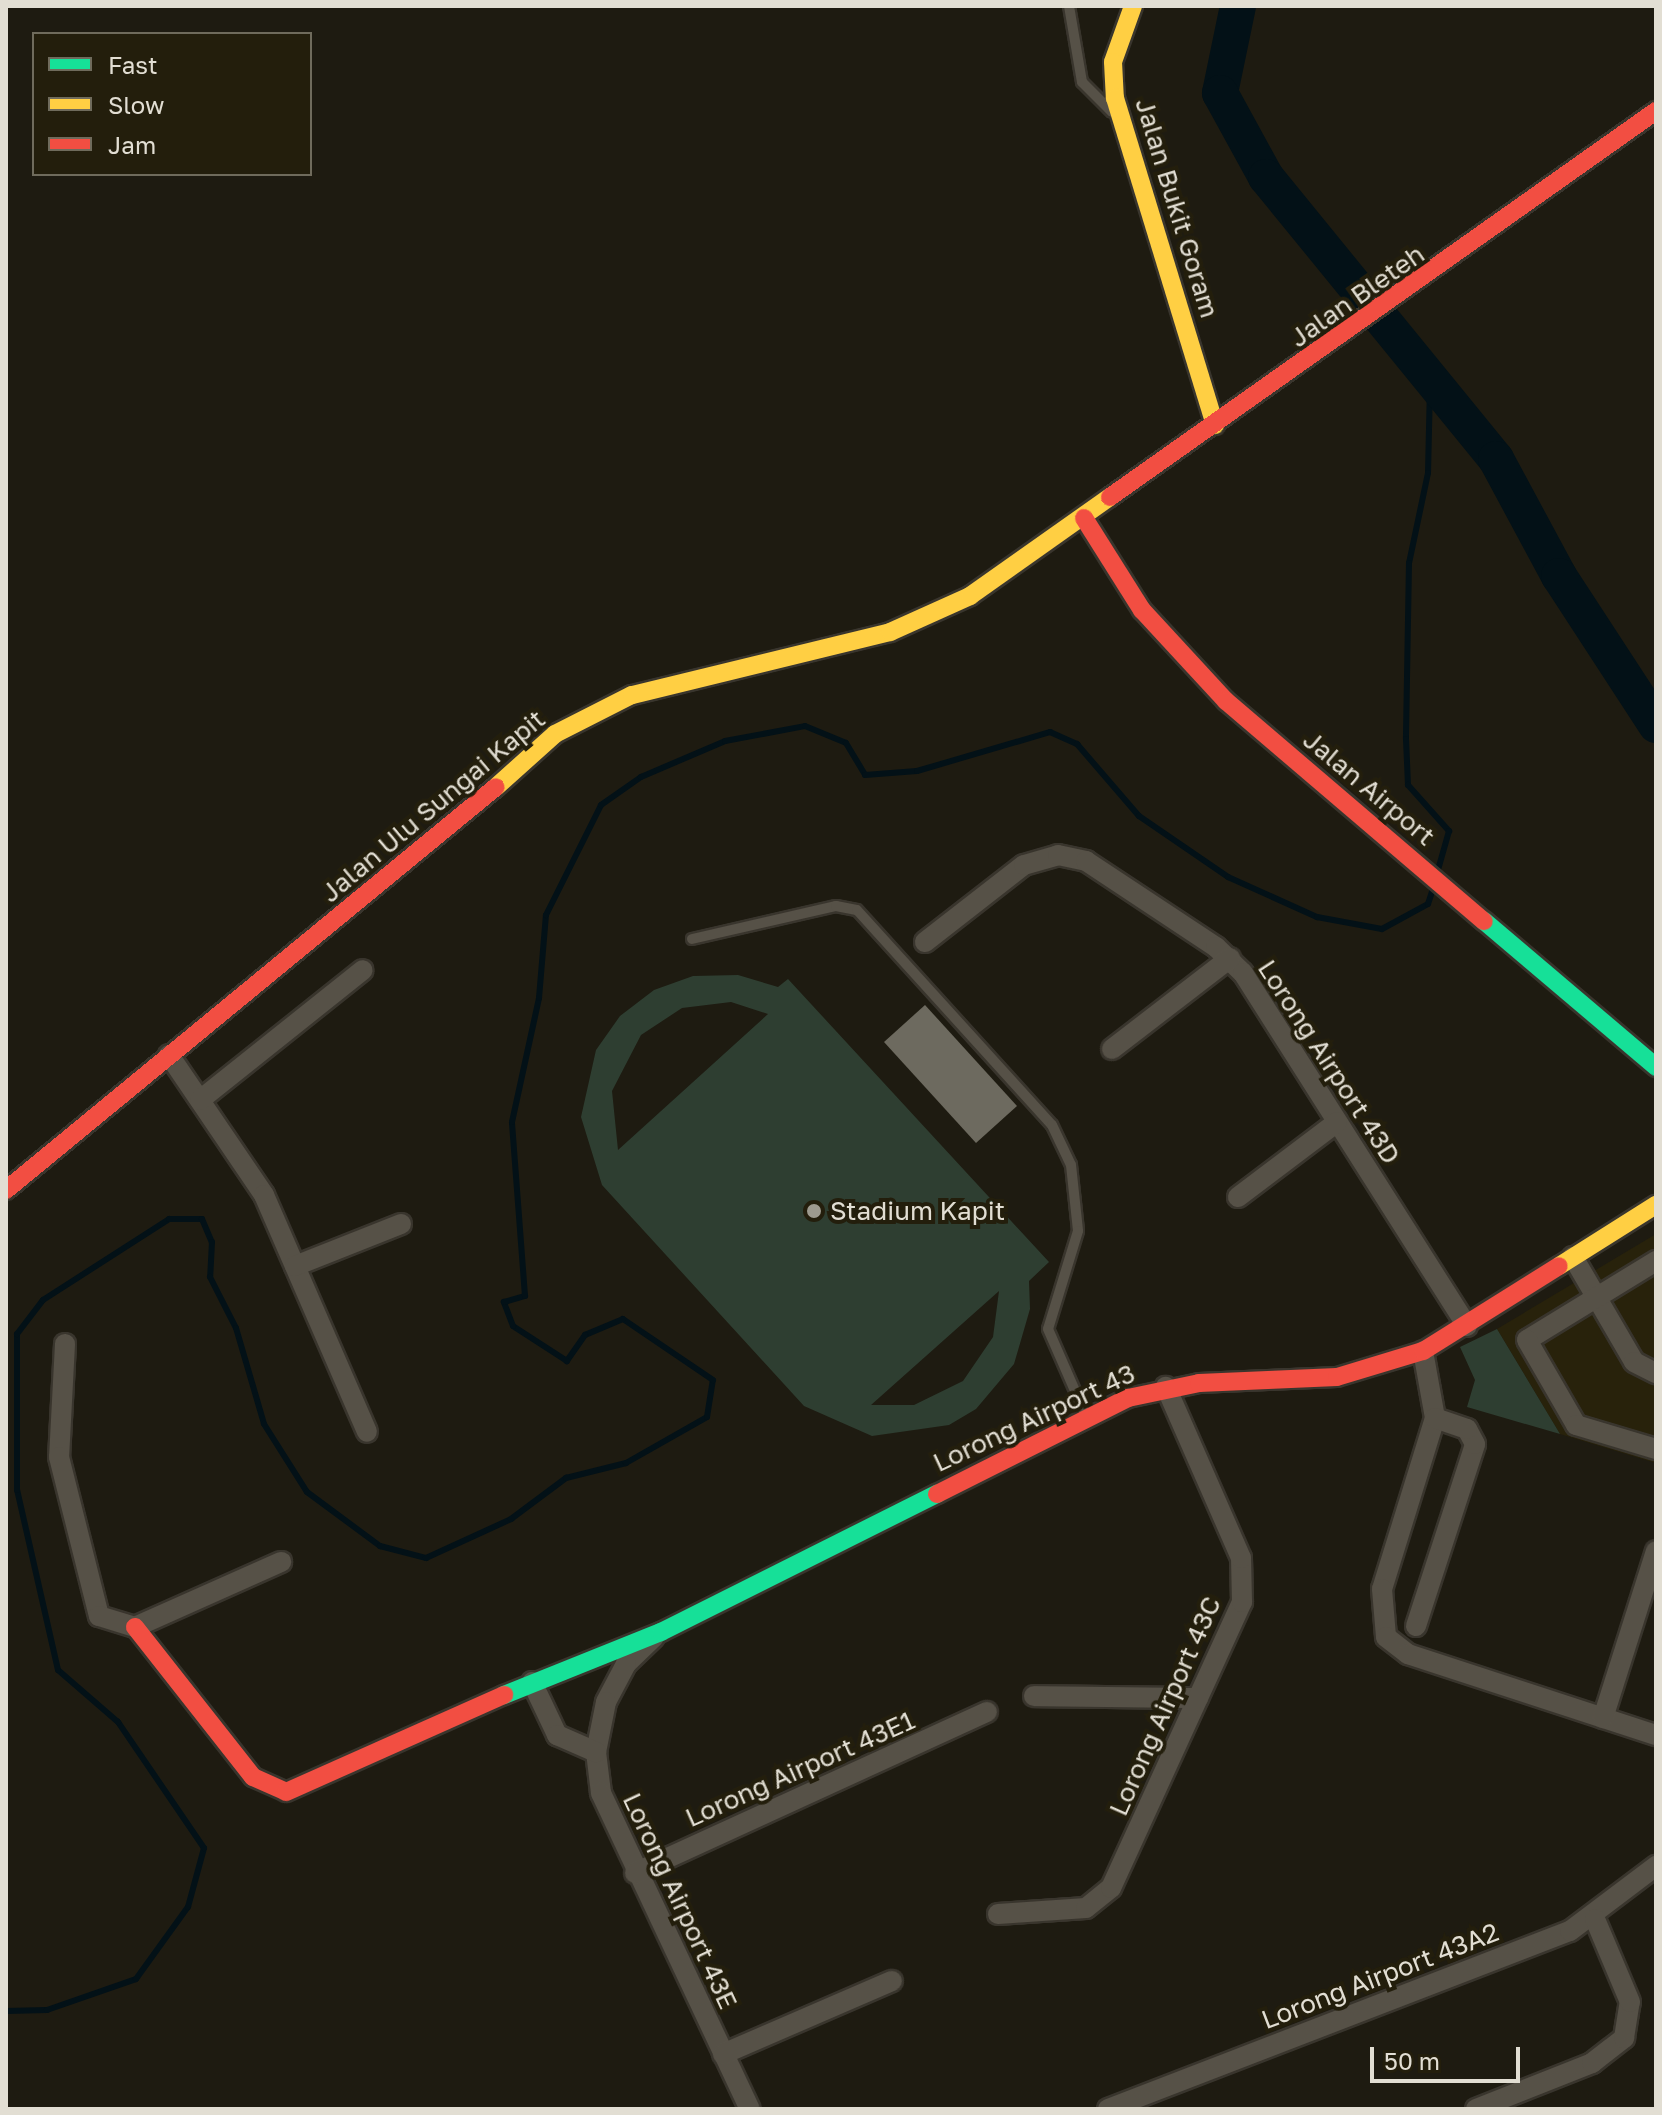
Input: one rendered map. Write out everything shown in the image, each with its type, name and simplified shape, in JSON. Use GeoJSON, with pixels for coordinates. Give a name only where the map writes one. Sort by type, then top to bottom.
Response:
{"type":"FeatureCollection","features":[{"type":"Feature","properties":{"kind":"main road","name":"Jalan Bukit Goram"},"geometry":{"type":"LineString","coordinates":[[1132,8],[1113,62],[1120,116],[1215,425]]}},
{"type":"Feature","properties":{"kind":"main road","name":"Jalan Bleteh"},"geometry":{"type":"LineString","coordinates":[[1084,518],[1489,235],[1656,111]]}},
{"type":"Feature","properties":{"kind":"main road","name":"Jalan Airport"},"geometry":{"type":"LineString","coordinates":[[1084,518],[1181,657],[1343,801],[1656,1067]]}},
{"type":"Feature","properties":{"kind":"main road","name":"Jalan Ulu Sungai Kapit"},"geometry":{"type":"LineString","coordinates":[[6,1190],[169,1055],[420,855],[555,734],[652,689],[782,664],[935,616],[1084,518]]}},
{"type":"Feature","properties":{"kind":"main road","name":"Lorong Airport 43"},"geometry":{"type":"LineString","coordinates":[[135,1627],[253,1777],[277,1793],[532,1682],[661,1632],[1086,1416],[1166,1387],[1337,1377],[1423,1351],[1656,1205]]}},
{"type":"Feature","properties":{"kind":"street","name":"Lorong Airport 43D"},"geometry":{"type":"LineString","coordinates":[[925,942],[1024,865],[1058,855],[1086,861],[1230,958],[1467,1326]]}},
{"type":"Feature","properties":{"kind":"street"},"geometry":{"type":"LineString","coordinates":[[1112,1049],[1230,958]]}},
{"type":"Feature","properties":{"kind":"street"},"geometry":{"type":"LineString","coordinates":[[200,1100],[363,970]]}},
{"type":"Feature","properties":{"kind":"street"},"geometry":{"type":"LineString","coordinates":[[169,1055],[258,1184],[367,1432]]}},
{"type":"Feature","properties":{"kind":"street"},"geometry":{"type":"LineString","coordinates":[[1238,1197],[1337,1122]]}},
{"type":"Feature","properties":{"kind":"street"},"geometry":{"type":"LineString","coordinates":[[295,1266],[401,1224]]}},
{"type":"Feature","properties":{"kind":"street"},"geometry":{"type":"LineString","coordinates":[[1573,1257],[1634,1362],[1653,1370]]}},
{"type":"Feature","properties":{"kind":"street"},"geometry":{"type":"LineString","coordinates":[[1656,1261],[1527,1344],[1576,1425],[1656,1449]]}},
{"type":"Feature","properties":{"kind":"street"},"geometry":{"type":"LineString","coordinates":[[65,1344],[59,1457],[89,1597],[108,1624],[135,1627],[281,1562]]}},
{"type":"Feature","properties":{"kind":"street"},"geometry":{"type":"LineString","coordinates":[[1423,1351],[1435,1418],[1382,1589],[1386,1637],[1408,1654],[1656,1735]]}},
{"type":"Feature","properties":{"kind":"street","name":"Lorong Airport 43C"},"geometry":{"type":"LineString","coordinates":[[998,1914],[1064,1912],[1100,1900],[1242,1602],[1244,1570],[1166,1387]]}},
{"type":"Feature","properties":{"kind":"street"},"geometry":{"type":"LineString","coordinates":[[1416,1626],[1475,1444],[1467,1429],[1435,1418]]}},
{"type":"Feature","properties":{"kind":"street"},"geometry":{"type":"LineString","coordinates":[[1603,1718],[1656,1551]]}},
{"type":"Feature","properties":{"kind":"street","name":"Lorong Airport 43E"},"geometry":{"type":"LineString","coordinates":[[661,1632],[615,1682],[596,1752],[608,1815],[750,2109]]}},
{"type":"Feature","properties":{"kind":"street"},"geometry":{"type":"LineString","coordinates":[[532,1682],[557,1735],[596,1752]]}},
{"type":"Feature","properties":{"kind":"street"},"geometry":{"type":"LineString","coordinates":[[1034,1696],[1198,1698]]}},
{"type":"Feature","properties":{"kind":"street","name":"Lorong Airport 43E1"},"geometry":{"type":"LineString","coordinates":[[635,1873],[987,1712]]}},
{"type":"Feature","properties":{"kind":"street","name":"Lorong Airport 43A2"},"geometry":{"type":"LineString","coordinates":[[1108,2109],[1595,1919],[1656,1866]]}},
{"type":"Feature","properties":{"kind":"street"},"geometry":{"type":"LineString","coordinates":[[1476,2109],[1592,2063],[1624,2038],[1630,2002],[1595,1919]]}},
{"type":"Feature","properties":{"kind":"street"},"geometry":{"type":"LineString","coordinates":[[723,2054],[892,1981]]}},
{"type":"Feature","properties":{"kind":"lane"},"geometry":{"type":"LineString","coordinates":[[1069,6],[1082,82],[1120,116]]}},
{"type":"Feature","properties":{"kind":"lane"},"geometry":{"type":"LineString","coordinates":[[692,939],[836,906],[857,910],[1052,1125],[1071,1165],[1078,1231],[1048,1329],[1086,1416]]}},
{"type":"Feature","properties":{"kind":"shaded area"},"geometry":{"type":"Polygon","coordinates":[[[1656,1234],[1656,1463],[1560,1434],[1497,1329],[1656,1234]]]}},
{"type":"Feature","properties":{"kind":"green space"},"geometry":{"type":"Polygon","coordinates":[[[738,975],[778,987],[788,979],[1049,1262],[1029,1281],[1030,1309],[1014,1364],[976,1409],[949,1425],[872,1436],[804,1406],[602,1185],[581,1117],[596,1050],[620,1016],[654,990],[693,976],[738,975]],[[731,1002],[682,1008],[641,1035],[612,1091],[618,1150],[768,1014],[731,1002]],[[999,1291],[871,1405],[914,1405],[963,1381],[993,1337],[999,1291]]]}},
{"type":"Feature","properties":{"kind":"green space"},"geometry":{"type":"Polygon","coordinates":[[[1497,1329],[1560,1434],[1467,1407],[1475,1380],[1460,1347],[1497,1329]]]}},
{"type":"Feature","properties":{"kind":"building"},"geometry":{"type":"Polygon","coordinates":[[[925,1005],[1017,1106],[976,1143],[884,1042],[925,1005]]]}},
{"type":"Feature","properties":{"kind":"waterway"},"geometry":{"type":"LineString","coordinates":[[1238,6],[1220,93],[1266,177],[1496,459],[1559,576],[1656,725]]}},
{"type":"Feature","properties":{"kind":"waterway"},"geometry":{"type":"LineString","coordinates":[[1430,385],[1428,473],[1409,563],[1406,739],[1408,785],[1449,831],[1438,870]]}},
{"type":"Feature","properties":{"kind":"waterway"},"geometry":{"type":"LineString","coordinates":[[6,2011],[47,2010],[136,1979],[188,1907],[204,1848],[118,1722],[58,1670],[17,1490],[17,1334],[43,1300],[169,1219],[202,1219],[212,1242],[210,1277],[236,1328],[264,1424],[307,1492],[380,1546],[426,1558],[511,1519],[566,1478],[626,1463],[707,1417],[713,1380],[623,1319],[585,1335],[567,1361],[513,1326],[504,1302],[525,1296],[512,1122],[539,998],[546,915],[601,805],[641,777],[725,741],[805,726],[846,743],[865,775],[917,771],[1050,732],[1077,744],[1139,816],[1228,877],[1317,917],[1382,929],[1428,904],[1433,889]]}},
{"type":"Feature","properties":{"kind":"traffic: fast"},"geometry":{"type":"LineString","coordinates":[[1484,921],[1656,1067]]}},
{"type":"Feature","properties":{"kind":"traffic: fast"},"geometry":{"type":"LineString","coordinates":[[504,1695],[661,1632],[937,1494]]}},
{"type":"Feature","properties":{"kind":"traffic: slow"},"geometry":{"type":"LineString","coordinates":[[1133,6],[1113,62],[1115,98],[1215,425]]}},
{"type":"Feature","properties":{"kind":"traffic: slow"},"geometry":{"type":"LineString","coordinates":[[496,787],[555,734],[632,695],[890,632],[970,596],[1110,497]]}},
{"type":"Feature","properties":{"kind":"traffic: slow"},"geometry":{"type":"LineString","coordinates":[[1559,1266],[1656,1205]]}},
{"type":"Feature","properties":{"kind":"traffic: jam"},"geometry":{"type":"LineString","coordinates":[[1110,497],[1656,111]]}},
{"type":"Feature","properties":{"kind":"traffic: jam"},"geometry":{"type":"LineString","coordinates":[[1084,518],[1142,610],[1226,701],[1484,921]]}},
{"type":"Feature","properties":{"kind":"traffic: jam"},"geometry":{"type":"LineString","coordinates":[[6,1190],[496,787]]}},
{"type":"Feature","properties":{"kind":"traffic: jam"},"geometry":{"type":"LineString","coordinates":[[937,1494],[1128,1398],[1199,1383],[1337,1377],[1423,1351],[1559,1266]]}},
{"type":"Feature","properties":{"kind":"traffic: jam"},"geometry":{"type":"LineString","coordinates":[[135,1627],[253,1777],[286,1792],[504,1695]]}},
{"type":"Feature","properties":{"kind":"place","name":"Stadium Kapit"},"geometry":{"type":"Point","coordinates":[814,1211]}}]}
